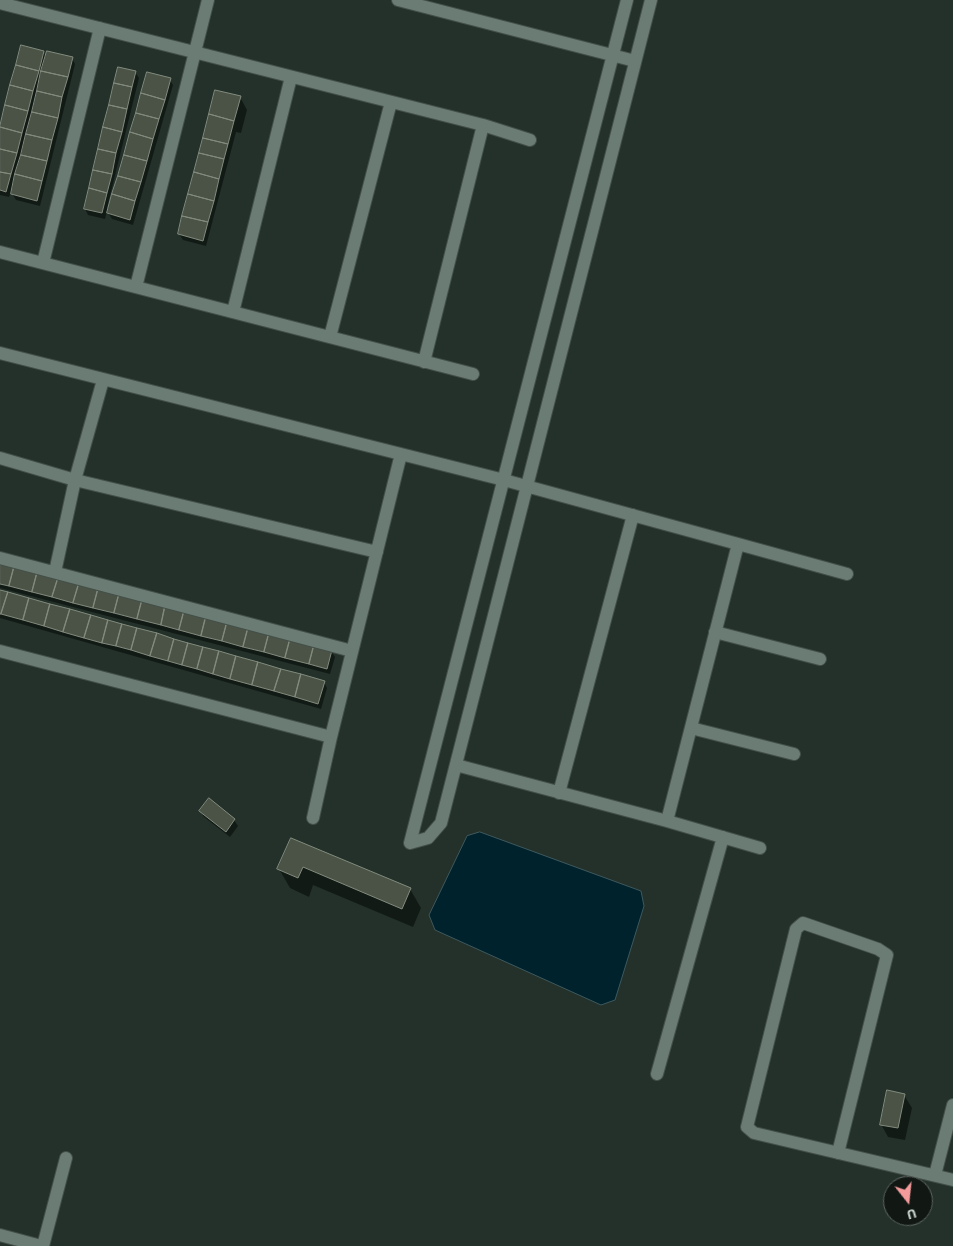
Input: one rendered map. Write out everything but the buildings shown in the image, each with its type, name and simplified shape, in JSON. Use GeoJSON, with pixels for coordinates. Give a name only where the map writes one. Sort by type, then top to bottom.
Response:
{"type":"FeatureCollection","features":[{"type":"Feature","properties":{"kind":"street"},"geometry":{"type":"LineString","coordinates":[[136,287],[208,0]]}},
{"type":"Feature","properties":{"kind":"street"},"geometry":{"type":"LineString","coordinates":[[398,0],[635,61]]}},
{"type":"Feature","properties":{"kind":"street"},"geometry":{"type":"LineString","coordinates":[[627,0],[410,843],[428,838],[441,823],[651,0]]}},
{"type":"Feature","properties":{"kind":"street"},"geometry":{"type":"LineString","coordinates":[[1,6],[195,52],[483,125],[530,140]]}},
{"type":"Feature","properties":{"kind":"street"},"geometry":{"type":"LineString","coordinates":[[43,263],[100,28]]}},
{"type":"Feature","properties":{"kind":"street"},"geometry":{"type":"LineString","coordinates":[[233,312],[291,77]]}},
{"type":"Feature","properties":{"kind":"street"},"geometry":{"type":"LineString","coordinates":[[330,337],[392,102]]}},
{"type":"Feature","properties":{"kind":"street"},"geometry":{"type":"LineString","coordinates":[[424,362],[483,125]]}},
{"type":"Feature","properties":{"kind":"street"},"geometry":{"type":"LineString","coordinates":[[0,252],[473,374]]}},
{"type":"Feature","properties":{"kind":"street"},"geometry":{"type":"LineString","coordinates":[[0,353],[527,486],[846,574]]}},
{"type":"Feature","properties":{"kind":"street"},"geometry":{"type":"LineString","coordinates":[[55,572],[75,480],[103,380]]}},
{"type":"Feature","properties":{"kind":"street"},"geometry":{"type":"LineString","coordinates":[[313,818],[331,737],[401,454]]}},
{"type":"Feature","properties":{"kind":"street"},"geometry":{"type":"LineString","coordinates":[[0,458],[75,480],[377,552]]}},
{"type":"Feature","properties":{"kind":"street"},"geometry":{"type":"LineString","coordinates":[[559,793],[633,515]]}},
{"type":"Feature","properties":{"kind":"street"},"geometry":{"type":"LineString","coordinates":[[667,821],[738,544]]}},
{"type":"Feature","properties":{"kind":"street"},"geometry":{"type":"LineString","coordinates":[[0,558],[352,651]]}},
{"type":"Feature","properties":{"kind":"street"},"geometry":{"type":"LineString","coordinates":[[715,632],[820,659]]}},
{"type":"Feature","properties":{"kind":"street"},"geometry":{"type":"LineString","coordinates":[[0,651],[331,737]]}},
{"type":"Feature","properties":{"kind":"street"},"geometry":{"type":"LineString","coordinates":[[691,728],[794,754]]}},
{"type":"Feature","properties":{"kind":"street"},"geometry":{"type":"LineString","coordinates":[[456,765],[667,821],[760,848]]}},
{"type":"Feature","properties":{"kind":"street"},"geometry":{"type":"LineString","coordinates":[[657,1074],[723,837]]}},
{"type":"Feature","properties":{"kind":"street"},"geometry":{"type":"LineString","coordinates":[[838,1153],[886,955],[878,949],[803,923],[796,929],[747,1126],[754,1133],[838,1153],[934,1175],[953,1180]]}},
{"type":"Feature","properties":{"kind":"street"},"geometry":{"type":"LineString","coordinates":[[934,1175],[953,1106]]}},
{"type":"Feature","properties":{"kind":"street"},"geometry":{"type":"LineString","coordinates":[[0,1235],[42,1246],[66,1158]]}},
{"type":"Feature","properties":{"kind":"water"},"geometry":{"type":"Polygon","coordinates":[[[480,832],[641,891],[644,906],[615,1000],[601,1005],[435,930],[429,915],[467,836],[480,832]]]}}]}
